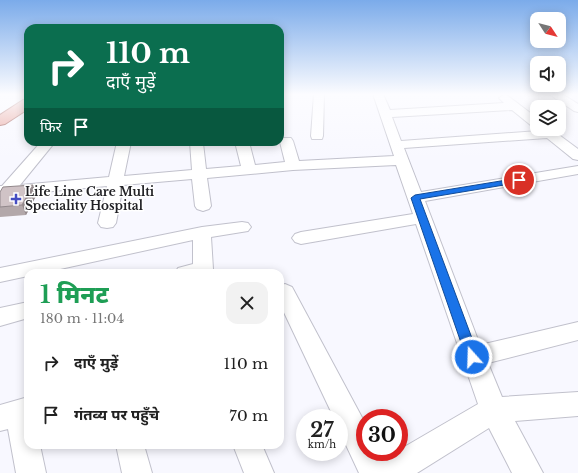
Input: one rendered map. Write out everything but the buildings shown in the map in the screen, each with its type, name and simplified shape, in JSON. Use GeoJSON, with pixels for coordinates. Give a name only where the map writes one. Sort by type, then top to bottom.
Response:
{"type":"FeatureCollection","features":[{"type":"Feature","properties":{"kind":"main road"},"geometry":{"type":"LineString","coordinates":[[0,122],[9,116]]}},
{"type":"Feature","properties":{"kind":"street"},"geometry":{"type":"LineString","coordinates":[[317,136],[318,116]]}},
{"type":"Feature","properties":{"kind":"street"},"geometry":{"type":"LineString","coordinates":[[386,116],[472,357],[494,410],[528,473]]}},
{"type":"Feature","properties":{"kind":"street"},"geometry":{"type":"LineString","coordinates":[[3,191],[293,166],[530,134]]}},
{"type":"Feature","properties":{"kind":"street"},"geometry":{"type":"LineString","coordinates":[[551,136],[578,156]]}},
{"type":"Feature","properties":{"kind":"street"},"geometry":{"type":"LineString","coordinates":[[286,141],[293,166]]}},
{"type":"Feature","properties":{"kind":"street"},"geometry":{"type":"LineString","coordinates":[[3,191],[44,146]]}},
{"type":"Feature","properties":{"kind":"street"},"geometry":{"type":"LineString","coordinates":[[107,223],[114,182],[123,146]]}},
{"type":"Feature","properties":{"kind":"street"},"geometry":{"type":"LineString","coordinates":[[196,146],[203,206]]}},
{"type":"Feature","properties":{"kind":"street"},"geometry":{"type":"LineString","coordinates":[[243,146],[249,170]]}},
{"type":"Feature","properties":{"kind":"street"},"geometry":{"type":"LineString","coordinates":[[415,198],[578,170]]}},
{"type":"Feature","properties":{"kind":"street"},"geometry":{"type":"LineString","coordinates":[[301,238],[422,218]]}},
{"type":"Feature","properties":{"kind":"street"},"geometry":{"type":"LineString","coordinates":[[29,269],[202,233],[242,227]]}},
{"type":"Feature","properties":{"kind":"street"},"geometry":{"type":"LineString","coordinates":[[202,233],[203,269]]}},
{"type":"Feature","properties":{"kind":"street"},"geometry":{"type":"LineString","coordinates":[[0,275],[24,270]]}},
{"type":"Feature","properties":{"kind":"street"},"geometry":{"type":"LineString","coordinates":[[285,292],[375,473]]}},
{"type":"Feature","properties":{"kind":"street"},"geometry":{"type":"LineString","coordinates":[[0,317],[24,311]]}},
{"type":"Feature","properties":{"kind":"street"},"geometry":{"type":"LineString","coordinates":[[472,357],[578,331]]}},
{"type":"Feature","properties":{"kind":"street"},"geometry":{"type":"LineString","coordinates":[[389,473],[494,410],[578,404]]}},
{"type":"Feature","properties":{"kind":"street"},"geometry":{"type":"LineString","coordinates":[[16,413],[24,445]]}},
{"type":"Feature","properties":{"kind":"street"},"geometry":{"type":"LineString","coordinates":[[25,449],[31,473]]}},
{"type":"Feature","properties":{"kind":"street"},"geometry":{"type":"LineString","coordinates":[[131,449],[137,473]]}},
{"type":"Feature","properties":{"kind":"street"},"geometry":{"type":"LineString","coordinates":[[249,449],[259,473]]}},
{"type":"Feature","properties":{"kind":"place","name":"Life Line Care Multi Speciality Hospital"},"geometry":{"type":"Point","coordinates":[16,199]}},
{"type":"Feature","properties":{"kind":"route"},"geometry":{"type":"LineString","coordinates":[[472,357],[415,198],[519,180]]}}]}
